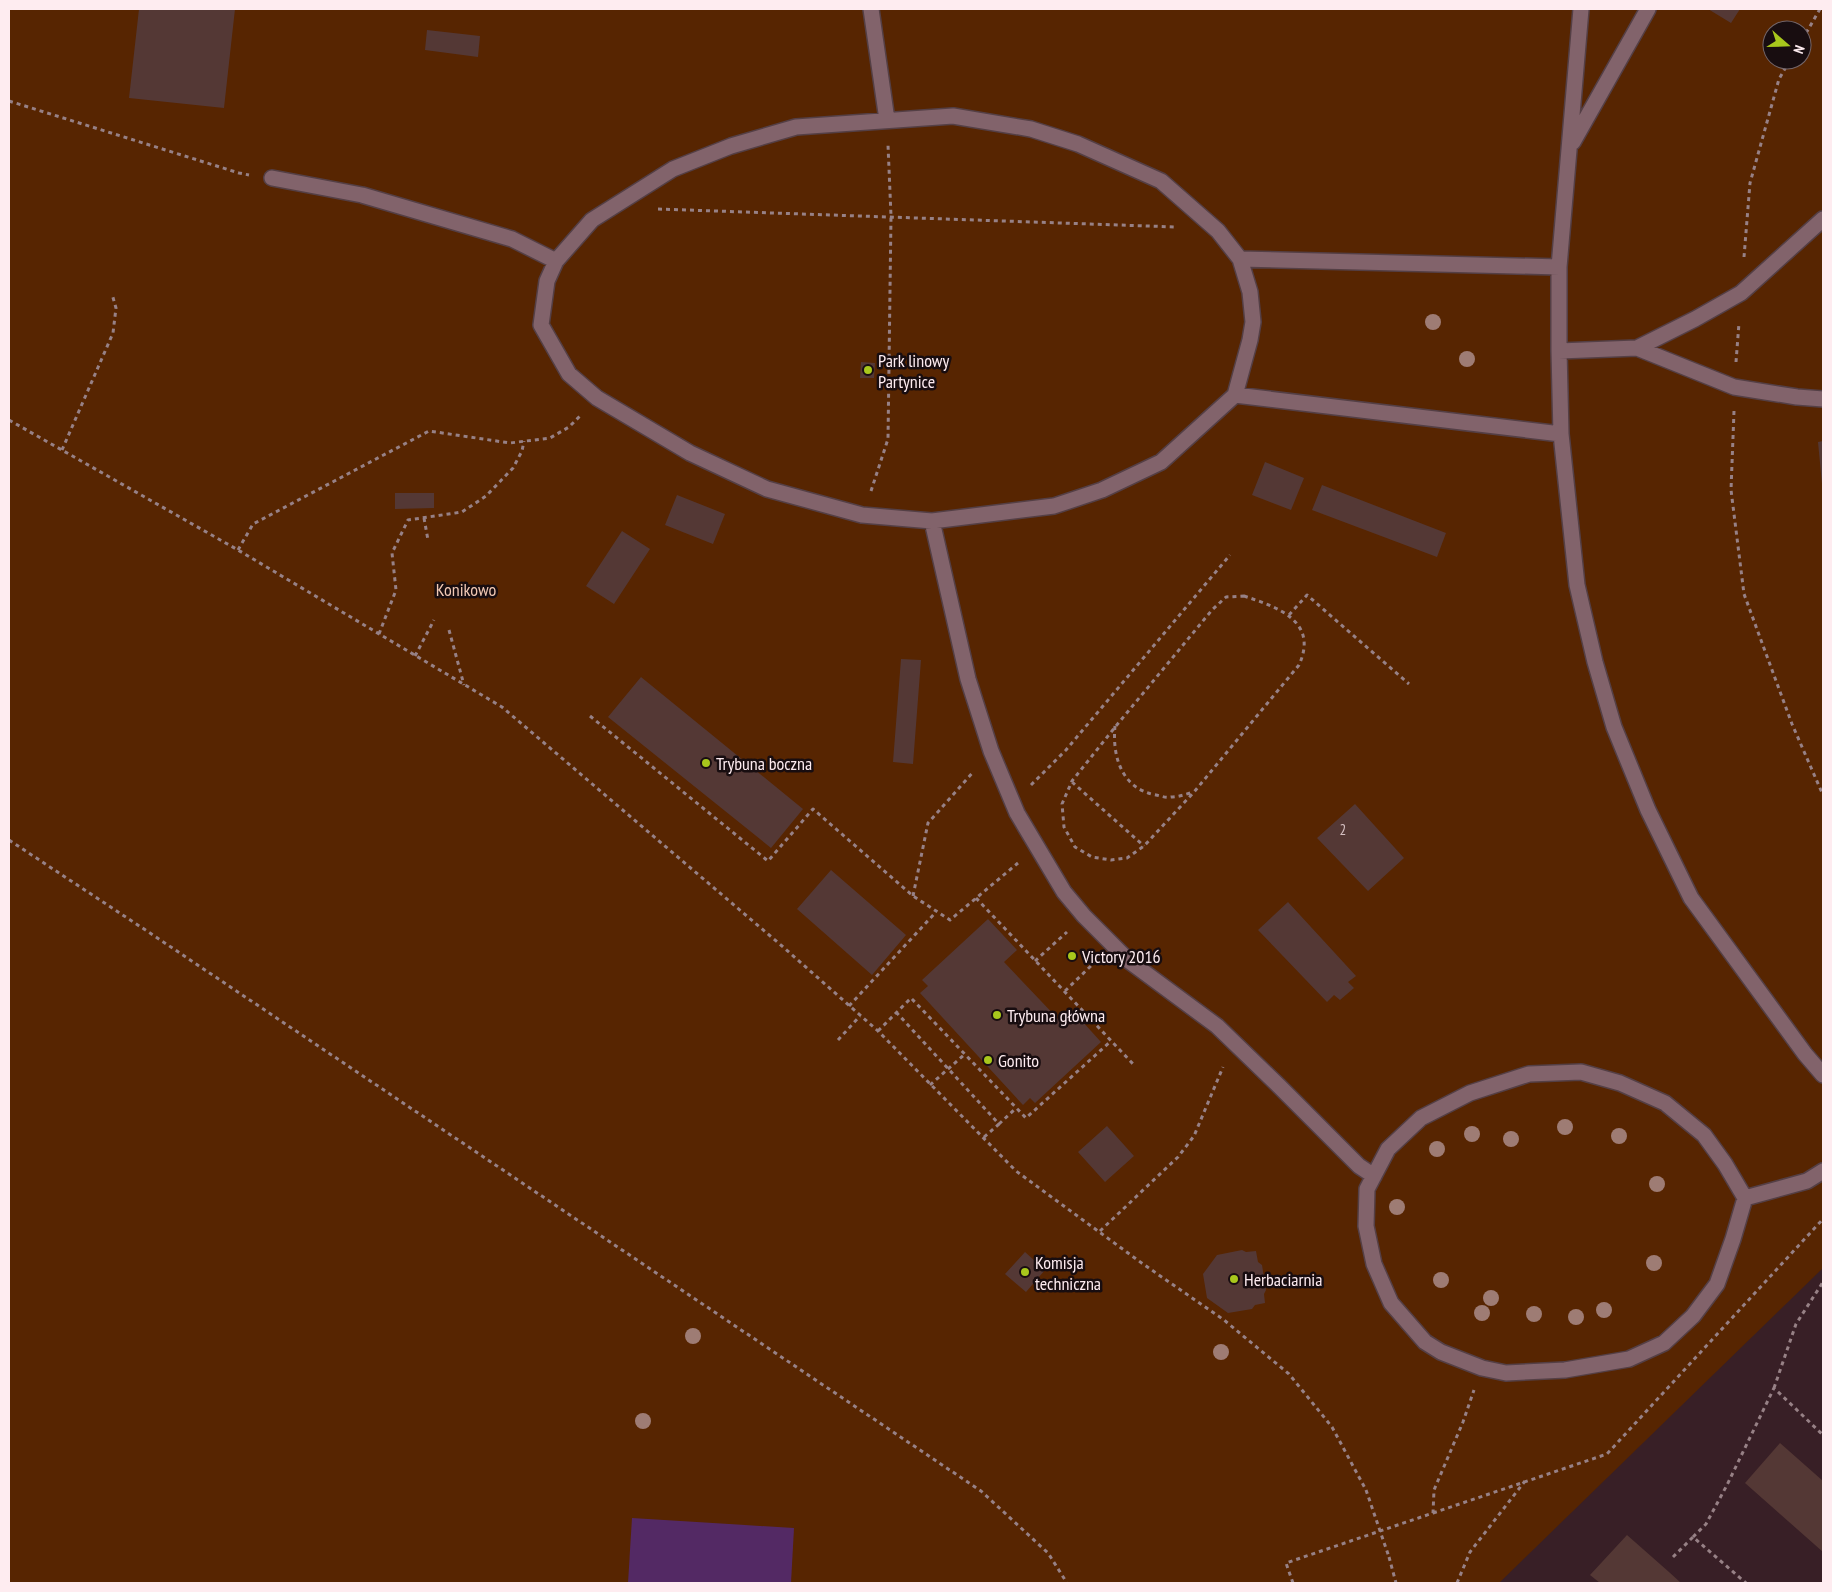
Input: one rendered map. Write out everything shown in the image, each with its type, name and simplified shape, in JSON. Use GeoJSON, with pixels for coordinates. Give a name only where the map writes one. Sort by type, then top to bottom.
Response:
{"type":"FeatureCollection","features":[{"type":"Feature","properties":{"kind":"lane"},"geometry":{"type":"LineString","coordinates":[[870,9],[887,120]]}},
{"type":"Feature","properties":{"kind":"lane"},"geometry":{"type":"LineString","coordinates":[[1581,9],[1571,145],[1559,267],[1561,434],[1577,585],[1595,662],[1614,727],[1648,810],[1691,898],[1805,1054],[1823,1075]]}},
{"type":"Feature","properties":{"kind":"lane"},"geometry":{"type":"LineString","coordinates":[[1571,145],[1648,9]]}},
{"type":"Feature","properties":{"kind":"lane"},"geometry":{"type":"LineString","coordinates":[[953,116],[1031,129],[1078,144],[1161,181],[1218,230],[1240,259],[1250,292],[1253,322],[1235,395],[1161,462],[1102,490],[1054,506],[932,521],[862,516],[767,489],[690,453],[597,398],[569,374],[541,325],[547,281],[556,261],[592,220],[672,169],[731,146],[796,127],[887,120],[953,116]]}},
{"type":"Feature","properties":{"kind":"lane"},"geometry":{"type":"LineString","coordinates":[[272,178],[362,194],[512,239],[556,261]]}},
{"type":"Feature","properties":{"kind":"lane"},"geometry":{"type":"LineString","coordinates":[[1637,348],[1695,319],[1740,292],[1823,219]]}},
{"type":"Feature","properties":{"kind":"lane"},"geometry":{"type":"LineString","coordinates":[[1240,259],[1559,267]]}},
{"type":"Feature","properties":{"kind":"lane"},"geometry":{"type":"LineString","coordinates":[[1559,351],[1637,348],[1734,387],[1797,398],[1823,399]]}},
{"type":"Feature","properties":{"kind":"lane"},"geometry":{"type":"LineString","coordinates":[[1235,395],[1561,434]]}},
{"type":"Feature","properties":{"kind":"lane"},"geometry":{"type":"LineString","coordinates":[[932,521],[968,679],[991,751],[1017,813],[1064,892],[1084,916],[1129,961],[1217,1026],[1359,1166],[1374,1176]]}},
{"type":"Feature","properties":{"kind":"lane"},"geometry":{"type":"LineString","coordinates":[[1580,1072],[1620,1083],[1666,1103],[1704,1135],[1725,1164],[1745,1198],[1717,1284],[1693,1316],[1664,1343],[1629,1358],[1565,1370],[1506,1373],[1482,1368],[1441,1352],[1425,1342],[1391,1302],[1374,1264],[1366,1226],[1368,1189],[1374,1176],[1388,1149],[1421,1118],[1470,1093],[1529,1074],[1580,1072]]}},
{"type":"Feature","properties":{"kind":"lane"},"geometry":{"type":"LineString","coordinates":[[1745,1198],[1807,1180],[1823,1171]]}},
{"type":"Feature","properties":{"kind":"path"},"geometry":{"type":"LineString","coordinates":[[1812,23],[1820,9]]}},
{"type":"Feature","properties":{"kind":"path"},"geometry":{"type":"LineString","coordinates":[[1784,70],[1779,79],[1750,183],[1734,387],[1731,490],[1744,594],[1792,724],[1823,795]]}},
{"type":"Feature","properties":{"kind":"path"},"geometry":{"type":"LineString","coordinates":[[9,101],[239,173],[272,178]]}},
{"type":"Feature","properties":{"kind":"path"},"geometry":{"type":"LineString","coordinates":[[862,516],[888,439],[891,216],[887,120]]}},
{"type":"Feature","properties":{"kind":"path"},"geometry":{"type":"LineString","coordinates":[[636,191],[649,208],[1181,227],[1200,214]]}},
{"type":"Feature","properties":{"kind":"path"},"geometry":{"type":"LineString","coordinates":[[62,450],[113,333],[116,308],[112,294]]}},
{"type":"Feature","properties":{"kind":"path"},"geometry":{"type":"LineString","coordinates":[[238,550],[253,524],[429,431],[510,443],[550,438],[569,426],[597,398]]}},
{"type":"Feature","properties":{"kind":"path"},"geometry":{"type":"LineString","coordinates":[[9,420],[238,550],[502,707],[878,1031],[1016,1171],[1038,1189],[1224,1320],[1289,1374],[1332,1427],[1366,1490],[1396,1583]]}},
{"type":"Feature","properties":{"kind":"path"},"geometry":{"type":"LineString","coordinates":[[378,634],[396,590],[392,553],[408,520],[462,512],[486,496],[512,468],[522,451],[524,441]]}},
{"type":"Feature","properties":{"kind":"path"},"geometry":{"type":"LineString","coordinates":[[424,518],[428,540]]}},
{"type":"Feature","properties":{"kind":"path"},"geometry":{"type":"LineString","coordinates":[[1009,793],[1032,785],[1066,750],[1230,555]]}},
{"type":"Feature","properties":{"kind":"path"},"geometry":{"type":"LineString","coordinates":[[1289,615],[1307,595],[1409,684]]}},
{"type":"Feature","properties":{"kind":"path"},"geometry":{"type":"LineString","coordinates":[[1244,596],[1268,604],[1289,615],[1303,631],[1305,652],[1300,665],[1194,792],[1144,846],[1127,858],[1111,860],[1092,857],[1075,847],[1064,827],[1062,804],[1072,782],[1212,610],[1226,597],[1244,596]]}},
{"type":"Feature","properties":{"kind":"path"},"geometry":{"type":"LineString","coordinates":[[415,656],[434,620]]}},
{"type":"Feature","properties":{"kind":"path"},"geometry":{"type":"LineString","coordinates":[[449,630],[464,685]]}},
{"type":"Feature","properties":{"kind":"path"},"geometry":{"type":"LineString","coordinates":[[590,716],[768,861],[813,809],[913,896],[950,920],[1038,846]]}},
{"type":"Feature","properties":{"kind":"path"},"geometry":{"type":"LineString","coordinates":[[1116,726],[1113,743],[1119,765],[1129,781],[1144,793],[1170,798],[1194,792]]}},
{"type":"Feature","properties":{"kind":"path"},"geometry":{"type":"LineString","coordinates":[[913,896],[928,823],[991,751]]}},
{"type":"Feature","properties":{"kind":"path"},"geometry":{"type":"LineString","coordinates":[[1072,782],[1144,846]]}},
{"type":"Feature","properties":{"kind":"path"},"geometry":{"type":"LineString","coordinates":[[9,840],[981,1491],[1048,1553],[1067,1583]]}},
{"type":"Feature","properties":{"kind":"path"},"geometry":{"type":"LineString","coordinates":[[976,898],[1135,1066]]}},
{"type":"Feature","properties":{"kind":"path"},"geometry":{"type":"LineString","coordinates":[[849,1006],[936,912]]}},
{"type":"Feature","properties":{"kind":"path"},"geometry":{"type":"LineString","coordinates":[[1035,961],[1084,916]]}},
{"type":"Feature","properties":{"kind":"path"},"geometry":{"type":"LineString","coordinates":[[1064,992],[1113,945]]}},
{"type":"Feature","properties":{"kind":"path"},"geometry":{"type":"LineString","coordinates":[[878,1031],[911,998],[1026,1118],[1111,1041]]}},
{"type":"Feature","properties":{"kind":"path"},"geometry":{"type":"LineString","coordinates":[[896,1012],[999,1124]]}},
{"type":"Feature","properties":{"kind":"path"},"geometry":{"type":"LineString","coordinates":[[838,1040],[860,1016]]}},
{"type":"Feature","properties":{"kind":"path"},"geometry":{"type":"LineString","coordinates":[[1100,1231],[1178,1157],[1194,1136],[1222,1069],[1229,1058],[1240,1048]]}},
{"type":"Feature","properties":{"kind":"path"},"geometry":{"type":"LineString","coordinates":[[930,1084],[965,1054]]}},
{"type":"Feature","properties":{"kind":"path"},"geometry":{"type":"LineString","coordinates":[[983,1138],[1016,1108]]}},
{"type":"Feature","properties":{"kind":"path"},"geometry":{"type":"LineString","coordinates":[[1293,1583],[1286,1563],[1526,1480],[1608,1454],[1823,1219]]}},
{"type":"Feature","properties":{"kind":"path"},"geometry":{"type":"LineString","coordinates":[[1673,1557],[1706,1524],[1774,1388],[1796,1324],[1823,1282]]}},
{"type":"Feature","properties":{"kind":"path"},"geometry":{"type":"LineString","coordinates":[[1433,1513],[1434,1490],[1463,1422],[1482,1368]]}},
{"type":"Feature","properties":{"kind":"path"},"geometry":{"type":"LineString","coordinates":[[1774,1388],[1823,1435]]}},
{"type":"Feature","properties":{"kind":"path"},"geometry":{"type":"LineString","coordinates":[[1457,1583],[1470,1552],[1526,1480]]}},
{"type":"Feature","properties":{"kind":"path"},"geometry":{"type":"LineString","coordinates":[[1694,1537],[1746,1583]]}},
{"type":"Feature","properties":{"kind":"green space","name":"Konikowo"},"geometry":{"type":"Polygon","coordinates":[[[9,9],[1823,9],[1823,1268],[1499,1583],[9,1583],[9,9]]]}},
{"type":"Feature","properties":{"kind":"shaded area"},"geometry":{"type":"Polygon","coordinates":[[[632,1518],[794,1528],[791,1583],[628,1583],[632,1518]]]}},
{"type":"Feature","properties":{"kind":"building"},"geometry":{"type":"Polygon","coordinates":[[[139,9],[235,9],[224,108],[129,98],[139,9]]]}},
{"type":"Feature","properties":{"kind":"building"},"geometry":{"type":"Polygon","coordinates":[[[1708,9],[1740,9],[1731,23],[1708,9]]]}},
{"type":"Feature","properties":{"kind":"building"},"geometry":{"type":"Polygon","coordinates":[[[427,30],[480,36],[478,57],[425,50],[427,30]]]}},
{"type":"Feature","properties":{"kind":"building","name":"Park linowy Partynice"},"geometry":{"type":"Polygon","coordinates":[[[861,362],[875,363],[874,378],[860,378],[861,362]]]}},
{"type":"Feature","properties":{"kind":"building"},"geometry":{"type":"Polygon","coordinates":[[[1823,441],[1823,484],[1822,484],[1818,442],[1823,441]]]}},
{"type":"Feature","properties":{"kind":"building"},"geometry":{"type":"Polygon","coordinates":[[[1265,462],[1304,478],[1291,510],[1252,495],[1265,462]]]}},
{"type":"Feature","properties":{"kind":"building"},"geometry":{"type":"Polygon","coordinates":[[[1322,485],[1446,533],[1437,557],[1312,510],[1322,485]]]}},
{"type":"Feature","properties":{"kind":"building"},"geometry":{"type":"Polygon","coordinates":[[[395,493],[434,493],[434,508],[395,509],[395,493]]]}},
{"type":"Feature","properties":{"kind":"building"},"geometry":{"type":"Polygon","coordinates":[[[677,495],[725,514],[713,544],[665,525],[677,495]]]}},
{"type":"Feature","properties":{"kind":"building"},"geometry":{"type":"Polygon","coordinates":[[[622,531],[650,549],[614,604],[586,586],[622,531]]]}},
{"type":"Feature","properties":{"kind":"building"},"geometry":{"type":"Polygon","coordinates":[[[901,659],[921,660],[913,764],[893,762],[901,659]]]}},
{"type":"Feature","properties":{"kind":"building","name":"Trybuna boczna"},"geometry":{"type":"Polygon","coordinates":[[[641,677],[803,809],[771,848],[608,717],[641,677]]]}},
{"type":"Feature","properties":{"kind":"building"},"geometry":{"type":"Polygon","coordinates":[[[1355,804],[1404,858],[1368,891],[1317,838],[1355,804]]]}},
{"type":"Feature","properties":{"kind":"building"},"geometry":{"type":"Polygon","coordinates":[[[831,870],[906,935],[872,975],[797,909],[831,870]]]}},
{"type":"Feature","properties":{"kind":"building"},"geometry":{"type":"Polygon","coordinates":[[[1288,902],[1356,976],[1348,982],[1354,988],[1340,1000],[1334,995],[1327,1002],[1258,930],[1288,902]]]}},
{"type":"Feature","properties":{"kind":"building","name":"Trybuna główna"},"geometry":{"type":"Polygon","coordinates":[[[988,919],[1017,950],[1004,962],[1060,1021],[1072,1010],[1101,1042],[1035,1103],[1030,1098],[1023,1105],[920,993],[928,986],[922,980],[988,919]]]}},
{"type":"Feature","properties":{"kind":"building"},"geometry":{"type":"Polygon","coordinates":[[[1107,1126],[1134,1156],[1105,1182],[1078,1152],[1107,1126]]]}},
{"type":"Feature","properties":{"kind":"building","name":"Herbaciarnia"},"geometry":{"type":"Polygon","coordinates":[[[1242,1250],[1246,1252],[1256,1251],[1258,1262],[1262,1265],[1266,1290],[1264,1294],[1265,1303],[1255,1305],[1252,1309],[1228,1313],[1207,1298],[1203,1274],[1217,1255],[1242,1250]]]}},
{"type":"Feature","properties":{"kind":"building","name":"Komisja techniczna"},"geometry":{"type":"Polygon","coordinates":[[[1025,1252],[1045,1270],[1026,1292],[1005,1274],[1025,1252]]]}},
{"type":"Feature","properties":{"kind":"building"},"geometry":{"type":"Polygon","coordinates":[[[1780,1443],[1823,1481],[1823,1552],[1745,1483],[1780,1443]]]}},
{"type":"Feature","properties":{"kind":"building"},"geometry":{"type":"Polygon","coordinates":[[[1627,1535],[1681,1583],[1600,1583],[1590,1575],[1627,1535]]]}},
{"type":"Feature","properties":{"kind":"place","name":"Park linowy Partynice"},"geometry":{"type":"Point","coordinates":[868,370]}},
{"type":"Feature","properties":{"kind":"place","name":"Trybuna boczna"},"geometry":{"type":"Point","coordinates":[706,763]}},
{"type":"Feature","properties":{"kind":"place","name":"Victory 2016"},"geometry":{"type":"Point","coordinates":[1072,956]}},
{"type":"Feature","properties":{"kind":"place","name":"Trybuna główna"},"geometry":{"type":"Point","coordinates":[997,1015]}},
{"type":"Feature","properties":{"kind":"place","name":"Gonito"},"geometry":{"type":"Point","coordinates":[988,1060]}},
{"type":"Feature","properties":{"kind":"place","name":"Komisja techniczna"},"geometry":{"type":"Point","coordinates":[1025,1272]}},
{"type":"Feature","properties":{"kind":"place","name":"Herbaciarnia"},"geometry":{"type":"Point","coordinates":[1234,1279]}}]}
